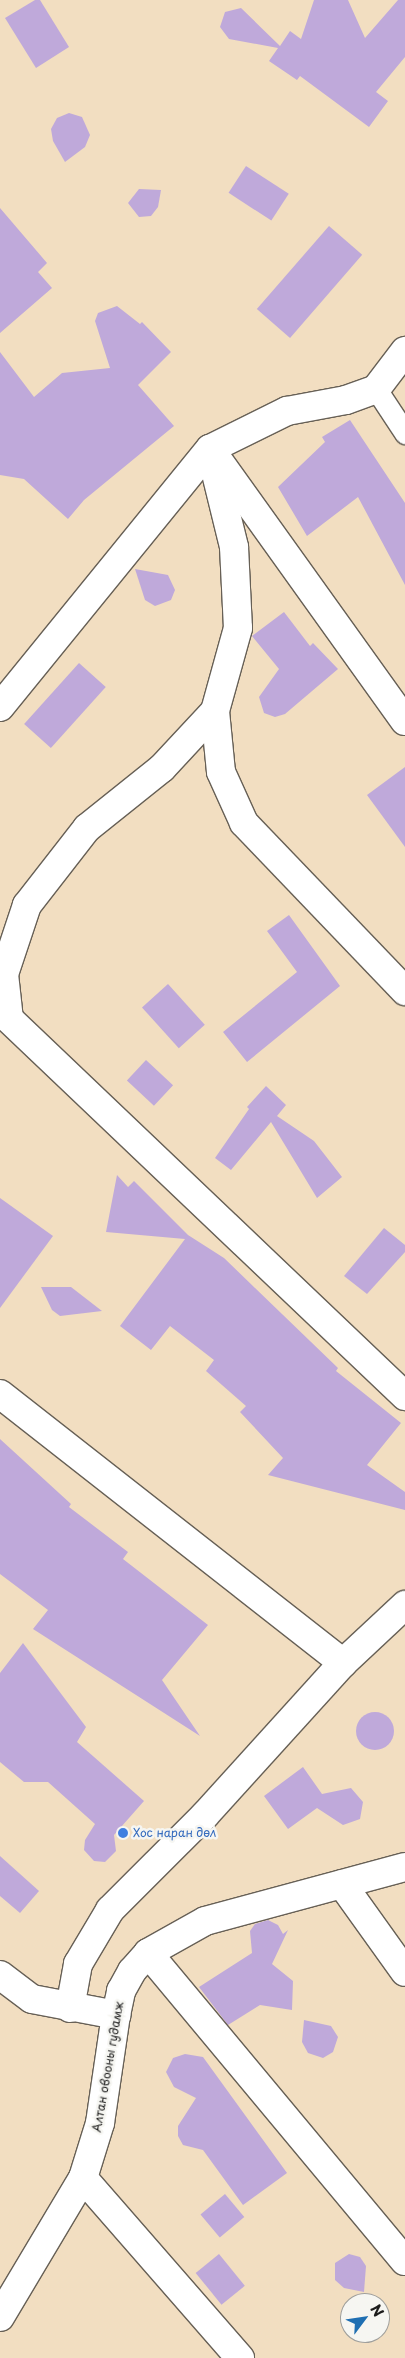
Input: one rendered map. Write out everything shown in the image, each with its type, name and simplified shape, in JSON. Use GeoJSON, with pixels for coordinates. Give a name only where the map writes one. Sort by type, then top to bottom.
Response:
{"type":"FeatureCollection","features":[{"type":"Feature","properties":{"kind":"street"},"geometry":{"type":"LineString","coordinates":[[0,707],[210,449],[287,411],[346,400],[376,389],[405,351]]}},
{"type":"Feature","properties":{"kind":"street"},"geometry":{"type":"LineString","coordinates":[[210,449],[234,547],[238,628],[215,711],[221,772],[244,823],[405,991]]}},
{"type":"Feature","properties":{"kind":"street"},"geometry":{"type":"LineString","coordinates":[[210,449],[405,721]]}},
{"type":"Feature","properties":{"kind":"street"},"geometry":{"type":"LineString","coordinates":[[215,711],[162,768],[87,828],[27,905],[4,974],[9,1019],[405,1396]]}},
{"type":"Feature","properties":{"kind":"street"},"geometry":{"type":"LineString","coordinates":[[0,1394],[343,1663]]}},
{"type":"Feature","properties":{"kind":"street"},"geometry":{"type":"LineString","coordinates":[[70,2008],[78,1964],[110,1910],[205,1815],[343,1663],[405,1605]]}},
{"type":"Feature","properties":{"kind":"street","name":"Алтан овооны гудамж"},"geometry":{"type":"LineString","coordinates":[[0,2317],[83,2178],[100,2123],[116,2015],[122,1991],[132,1971],[148,1953],[176,1934],[205,1921],[405,1867]]}},
{"type":"Feature","properties":{"kind":"street"},"geometry":{"type":"LineString","coordinates":[[342,1884],[405,1972]]}},
{"type":"Feature","properties":{"kind":"street"},"geometry":{"type":"LineString","coordinates":[[148,1953],[405,2261]]}},
{"type":"Feature","properties":{"kind":"street"},"geometry":{"type":"LineString","coordinates":[[0,1975],[32,2000],[116,2015]]}},
{"type":"Feature","properties":{"kind":"street"},"geometry":{"type":"LineString","coordinates":[[83,2178],[240,2358]]}},
{"type":"Feature","properties":{"kind":"lane"},"geometry":{"type":"LineString","coordinates":[[376,389],[405,433]]}},
{"type":"Feature","properties":{"kind":"building"},"geometry":{"type":"Polygon","coordinates":[[[35,0],[40,0],[69,47],[36,68],[5,18],[35,0]]]}},
{"type":"Feature","properties":{"kind":"building"},"geometry":{"type":"Polygon","coordinates":[[[314,0],[348,0],[365,38],[398,0],[405,0],[405,57],[376,92],[388,101],[369,127],[300,76],[297,80],[269,61],[278,48],[229,39],[220,27],[225,12],[241,8],[280,46],[290,31],[301,39],[314,0]]]}},
{"type":"Feature","properties":{"kind":"building"},"geometry":{"type":"Polygon","coordinates":[[[69,113],[82,117],[90,135],[85,147],[65,162],[53,141],[51,129],[57,118],[69,113]]]}},
{"type":"Feature","properties":{"kind":"building"},"geometry":{"type":"Polygon","coordinates":[[[246,166],[289,194],[271,221],[229,193],[246,166]]]}},
{"type":"Feature","properties":{"kind":"building"},"geometry":{"type":"Polygon","coordinates":[[[139,189],[161,190],[158,207],[151,216],[139,217],[128,203],[139,189]]]}},
{"type":"Feature","properties":{"kind":"building"},"geometry":{"type":"Polygon","coordinates":[[[0,208],[47,263],[38,272],[52,288],[0,333],[0,208]]]}},
{"type":"Feature","properties":{"kind":"building"},"geometry":{"type":"Polygon","coordinates":[[[329,226],[362,255],[290,338],[257,309],[329,226]]]}},
{"type":"Feature","properties":{"kind":"building"},"geometry":{"type":"Polygon","coordinates":[[[117,306],[140,324],[142,322],[171,352],[138,385],[174,426],[84,500],[68,519],[24,479],[0,475],[0,352],[34,397],[62,373],[110,368],[95,321],[98,313],[117,306]]]}},
{"type":"Feature","properties":{"kind":"building"},"geometry":{"type":"Polygon","coordinates":[[[350,420],[405,503],[405,585],[358,497],[307,536],[278,487],[325,442],[322,437],[350,420]]]}},
{"type":"Feature","properties":{"kind":"building"},"geometry":{"type":"Polygon","coordinates":[[[135,569],[168,575],[175,590],[171,600],[155,606],[145,600],[135,569]]]}},
{"type":"Feature","properties":{"kind":"building"},"geometry":{"type":"Polygon","coordinates":[[[284,612],[310,646],[313,643],[338,669],[285,714],[275,717],[264,713],[259,697],[279,669],[252,636],[284,612]]]}},
{"type":"Feature","properties":{"kind":"building"},"geometry":{"type":"Polygon","coordinates":[[[79,663],[106,687],[51,748],[24,724],[79,663]]]}},
{"type":"Feature","properties":{"kind":"building"},"geometry":{"type":"Polygon","coordinates":[[[405,767],[405,847],[367,795],[405,767]]]}},
{"type":"Feature","properties":{"kind":"building"},"geometry":{"type":"Polygon","coordinates":[[[289,915],[340,986],[247,1062],[223,1032],[297,972],[267,931],[289,915]]]}},
{"type":"Feature","properties":{"kind":"building"},"geometry":{"type":"Polygon","coordinates":[[[168,984],[205,1025],[179,1048],[142,1007],[168,984]]]}},
{"type":"Feature","properties":{"kind":"building"},"geometry":{"type":"Polygon","coordinates":[[[146,1060],[173,1085],[154,1106],[127,1080],[146,1060]]]}},
{"type":"Feature","properties":{"kind":"building"},"geometry":{"type":"Polygon","coordinates":[[[266,1086],[286,1105],[277,1116],[314,1141],[342,1177],[317,1198],[271,1122],[231,1170],[215,1158],[249,1109],[247,1107],[266,1086]]]}},
{"type":"Feature","properties":{"kind":"building"},"geometry":{"type":"Polygon","coordinates":[[[117,1175],[128,1187],[134,1181],[188,1235],[224,1258],[338,1368],[336,1371],[401,1423],[367,1465],[405,1492],[405,1510],[268,1475],[283,1458],[240,1412],[246,1406],[206,1371],[214,1360],[170,1326],[151,1350],[120,1326],[185,1239],[106,1232],[117,1175]]]}},
{"type":"Feature","properties":{"kind":"building"},"geometry":{"type":"Polygon","coordinates":[[[0,1198],[53,1236],[0,1308],[0,1198]]]}},
{"type":"Feature","properties":{"kind":"building"},"geometry":{"type":"Polygon","coordinates":[[[384,1228],[405,1245],[405,1252],[367,1294],[344,1276],[384,1228]]]}},
{"type":"Feature","properties":{"kind":"building"},"geometry":{"type":"Polygon","coordinates":[[[41,1287],[71,1287],[102,1311],[60,1316],[52,1310],[41,1287]]]}},
{"type":"Feature","properties":{"kind":"building"},"geometry":{"type":"Polygon","coordinates":[[[0,1439],[71,1504],[69,1507],[128,1552],[123,1559],[208,1625],[162,1680],[200,1736],[33,1629],[48,1610],[0,1574],[0,1439]]]}},
{"type":"Feature","properties":{"kind":"building"},"geometry":{"type":"Polygon","coordinates":[[[23,1643],[86,1727],[77,1742],[144,1801],[114,1835],[116,1851],[105,1862],[94,1861],[84,1850],[85,1840],[95,1824],[48,1782],[24,1782],[0,1762],[0,1673],[23,1643]]]}},
{"type":"Feature","properties":{"kind":"building"},"geometry":{"type":"Polygon","coordinates":[[[375,1712],[388,1718],[394,1731],[388,1744],[375,1750],[362,1744],[356,1731],[362,1718],[375,1712]]]}},
{"type":"Feature","properties":{"kind":"building"},"geometry":{"type":"Polygon","coordinates":[[[303,1767],[322,1794],[351,1788],[363,1802],[360,1819],[343,1825],[317,1808],[288,1829],[264,1796],[303,1767]]]}},
{"type":"Feature","properties":{"kind":"building"},"geometry":{"type":"Polygon","coordinates":[[[0,1856],[39,1891],[20,1913],[0,1896],[0,1856]]]}},
{"type":"Feature","properties":{"kind":"building"},"geometry":{"type":"Polygon","coordinates":[[[268,1920],[278,1925],[283,1934],[288,1930],[272,1964],[293,1981],[292,2010],[260,2005],[228,2025],[199,1987],[252,1953],[250,1931],[255,1924],[268,1920]]]}},
{"type":"Feature","properties":{"kind":"building"},"geometry":{"type":"Polygon","coordinates":[[[304,2020],[331,2026],[338,2037],[333,2052],[323,2058],[308,2053],[302,2042],[304,2020]]]}},
{"type":"Feature","properties":{"kind":"building"},"geometry":{"type":"Polygon","coordinates":[[[185,2054],[203,2057],[287,2173],[243,2205],[203,2150],[183,2145],[178,2136],[178,2126],[196,2098],[174,2087],[166,2072],[173,2058],[185,2054]]]}},
{"type":"Feature","properties":{"kind":"building"},"geometry":{"type":"Polygon","coordinates":[[[225,2194],[244,2217],[220,2238],[200,2215],[225,2194]]]}},
{"type":"Feature","properties":{"kind":"building"},"geometry":{"type":"Polygon","coordinates":[[[219,2254],[245,2286],[221,2305],[196,2273],[219,2254]]]}},
{"type":"Feature","properties":{"kind":"building"},"geometry":{"type":"Polygon","coordinates":[[[349,2254],[360,2257],[366,2266],[364,2292],[344,2288],[335,2280],[335,2263],[349,2254]]]}},
{"type":"Feature","properties":{"kind":"place","name":"Хос наран дөл"},"geometry":{"type":"Point","coordinates":[123,1833]}}]}
